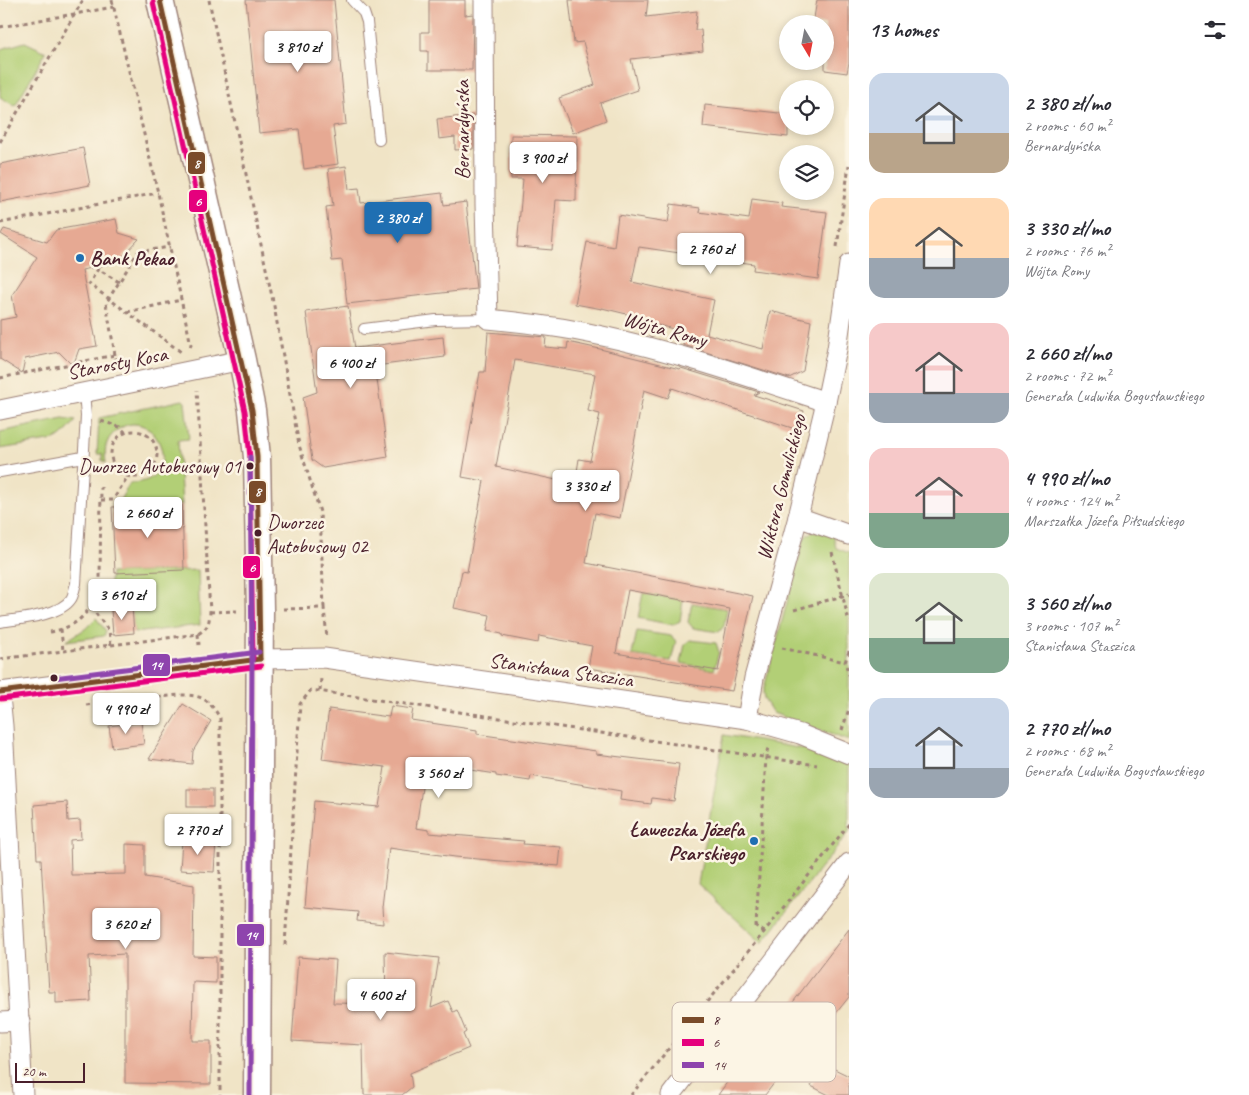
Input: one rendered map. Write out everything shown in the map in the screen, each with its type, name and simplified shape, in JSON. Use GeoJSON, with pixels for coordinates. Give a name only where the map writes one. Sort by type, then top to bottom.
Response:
{"type":"FeatureCollection","features":[{"type":"Feature","properties":{"kind":"street"},"geometry":{"type":"LineString","coordinates":[[160,0],[242,360],[252,410],[257,457],[260,609],[257,1095]]}},
{"type":"Feature","properties":{"kind":"street","name":"Bernardyńska"},"geometry":{"type":"LineString","coordinates":[[484,0],[485,204],[488,319]]}},
{"type":"Feature","properties":{"kind":"street","name":"Wiktora Gomulickiego"},"geometry":{"type":"LineString","coordinates":[[748,719],[754,678],[798,517],[826,402],[837,349],[849,264]]}},
{"type":"Feature","properties":{"kind":"street","name":"Wójta Romy"},"geometry":{"type":"LineString","coordinates":[[488,319],[578,330],[622,340],[671,353],[826,402]]}},
{"type":"Feature","properties":{"kind":"street","name":"Starosty Kosa"},"geometry":{"type":"LineString","coordinates":[[0,410],[242,360]]}},
{"type":"Feature","properties":{"kind":"street"},"geometry":{"type":"LineString","coordinates":[[798,517],[849,535]]}},
{"type":"Feature","properties":{"kind":"street","name":"Stanisława Staszica"},"geometry":{"type":"LineString","coordinates":[[0,694],[260,659],[324,658],[748,719],[800,734],[849,754]]}},
{"type":"Feature","properties":{"kind":"street"},"geometry":{"type":"LineString","coordinates":[[0,694],[23,1095]]}},
{"type":"Feature","properties":{"kind":"street"},"geometry":{"type":"LineString","coordinates":[[742,1002],[849,863]]}},
{"type":"Feature","properties":{"kind":"street"},"geometry":{"type":"LineString","coordinates":[[0,1022],[20,1021]]}},
{"type":"Feature","properties":{"kind":"street"},"geometry":{"type":"LineString","coordinates":[[671,1095],[681,1082]]}},
{"type":"Feature","properties":{"kind":"lane"},"geometry":{"type":"LineString","coordinates":[[352,0],[364,12],[367,22],[379,140]]}},
{"type":"Feature","properties":{"kind":"lane"},"geometry":{"type":"LineString","coordinates":[[364,329],[436,320],[488,319]]}},
{"type":"Feature","properties":{"kind":"lane"},"geometry":{"type":"LineString","coordinates":[[0,622],[44,615],[60,608],[71,599],[76,584],[86,416],[84,392]]}},
{"type":"Feature","properties":{"kind":"lane"},"geometry":{"type":"LineString","coordinates":[[0,472],[83,457]]}},
{"type":"Feature","properties":{"kind":"path"},"geometry":{"type":"LineString","coordinates":[[0,142],[82,0]]}},
{"type":"Feature","properties":{"kind":"path"},"geometry":{"type":"LineString","coordinates":[[112,0],[158,193],[191,345],[189,351],[173,354]]}},
{"type":"Feature","properties":{"kind":"path"},"geometry":{"type":"LineString","coordinates":[[209,0],[274,306],[299,445],[320,512],[327,638],[335,640]]}},
{"type":"Feature","properties":{"kind":"path"},"geometry":{"type":"LineString","coordinates":[[0,27],[114,6]]}},
{"type":"Feature","properties":{"kind":"path"},"geometry":{"type":"LineString","coordinates":[[837,249],[849,165]]}},
{"type":"Feature","properties":{"kind":"path"},"geometry":{"type":"LineString","coordinates":[[0,223],[158,193]]}},
{"type":"Feature","properties":{"kind":"path"},"geometry":{"type":"LineString","coordinates":[[126,364],[117,366],[106,303],[138,252],[170,247]]}},
{"type":"Feature","properties":{"kind":"path"},"geometry":{"type":"LineString","coordinates":[[119,282],[98,269],[89,284],[182,352]]}},
{"type":"Feature","properties":{"kind":"path"},"geometry":{"type":"LineString","coordinates":[[127,312],[181,300]]}},
{"type":"Feature","properties":{"kind":"path"},"geometry":{"type":"LineString","coordinates":[[0,378],[115,355]]}},
{"type":"Feature","properties":{"kind":"path"},"geometry":{"type":"LineString","coordinates":[[0,659],[198,634],[207,628],[210,612],[196,390],[192,371]]}},
{"type":"Feature","properties":{"kind":"path"},"geometry":{"type":"LineString","coordinates":[[86,416],[120,427],[125,432]]}},
{"type":"Feature","properties":{"kind":"path"},"geometry":{"type":"LineString","coordinates":[[140,431],[153,439],[158,454],[153,468],[148,473],[141,476],[128,476],[118,472],[110,458],[113,442],[125,432],[140,431]]}},
{"type":"Feature","properties":{"kind":"path"},"geometry":{"type":"LineString","coordinates":[[101,500],[113,500],[128,476]]}},
{"type":"Feature","properties":{"kind":"path"},"geometry":{"type":"LineString","coordinates":[[830,544],[849,622]]}},
{"type":"Feature","properties":{"kind":"path"},"geometry":{"type":"LineString","coordinates":[[791,611],[849,594]]}},
{"type":"Feature","properties":{"kind":"path"},"geometry":{"type":"LineString","coordinates":[[91,607],[109,631],[111,645]]}},
{"type":"Feature","properties":{"kind":"path"},"geometry":{"type":"LineString","coordinates":[[210,612],[324,608]]}},
{"type":"Feature","properties":{"kind":"path"},"geometry":{"type":"LineString","coordinates":[[61,629],[63,651]]}},
{"type":"Feature","properties":{"kind":"path"},"geometry":{"type":"LineString","coordinates":[[779,657],[784,638]]}},
{"type":"Feature","properties":{"kind":"path"},"geometry":{"type":"LineString","coordinates":[[781,648],[845,662]]}},
{"type":"Feature","properties":{"kind":"path"},"geometry":{"type":"LineString","coordinates":[[849,651],[845,662],[849,676]]}},
{"type":"Feature","properties":{"kind":"path"},"geometry":{"type":"LineString","coordinates":[[285,952],[300,704],[311,690],[824,766]]}},
{"type":"Feature","properties":{"kind":"path"},"geometry":{"type":"LineString","coordinates":[[85,705],[192,695],[204,698],[213,706],[220,718],[220,1095]]}},
{"type":"Feature","properties":{"kind":"path"},"geometry":{"type":"LineString","coordinates":[[849,709],[841,732],[849,735]]}},
{"type":"Feature","properties":{"kind":"path"},"geometry":{"type":"LineString","coordinates":[[764,932],[756,926],[766,757]]}},
{"type":"Feature","properties":{"kind":"path"},"geometry":{"type":"LineString","coordinates":[[707,1002],[849,824]]}},
{"type":"Feature","properties":{"kind":"path"},"geometry":{"type":"LineString","coordinates":[[631,1095],[672,1045]]}},
{"type":"Feature","properties":{"kind":"green space"},"geometry":{"type":"Polygon","coordinates":[[[25,42],[46,52],[15,106],[0,97],[0,52],[1,49],[25,42]]]}},
{"type":"Feature","properties":{"kind":"green space"},"geometry":{"type":"Polygon","coordinates":[[[183,400],[185,402],[189,439],[178,440],[182,505],[120,507],[120,500],[130,483],[148,479],[159,470],[162,458],[160,445],[153,433],[142,426],[129,424],[115,432],[107,442],[105,450],[106,463],[102,461],[102,454],[97,454],[99,418],[183,400]]]}},
{"type":"Feature","properties":{"kind":"green space"},"geometry":{"type":"Polygon","coordinates":[[[63,419],[76,421],[62,436],[54,440],[0,449],[0,432],[63,419]]]}},
{"type":"Feature","properties":{"kind":"green space"},"geometry":{"type":"Polygon","coordinates":[[[812,532],[833,534],[836,548],[849,553],[849,741],[773,713],[764,699],[763,692],[804,539],[812,532]]]}},
{"type":"Feature","properties":{"kind":"green space"},"geometry":{"type":"Polygon","coordinates":[[[198,570],[200,625],[134,633],[132,607],[101,610],[108,598],[111,573],[198,570]]]}},
{"type":"Feature","properties":{"kind":"green space"},"geometry":{"type":"Polygon","coordinates":[[[643,593],[683,600],[680,621],[673,625],[638,618],[643,593]]]}},
{"type":"Feature","properties":{"kind":"green space"},"geometry":{"type":"Polygon","coordinates":[[[692,603],[727,609],[724,626],[719,632],[693,628],[688,622],[692,603]]]}},
{"type":"Feature","properties":{"kind":"green space"},"geometry":{"type":"Polygon","coordinates":[[[96,618],[106,631],[104,636],[66,641],[85,629],[96,618]]]}},
{"type":"Feature","properties":{"kind":"green space"},"geometry":{"type":"Polygon","coordinates":[[[637,631],[671,636],[676,641],[671,661],[632,655],[637,631]]]}},
{"type":"Feature","properties":{"kind":"green space"},"geometry":{"type":"Polygon","coordinates":[[[690,640],[716,643],[719,652],[714,670],[681,663],[685,644],[690,640]]]}},
{"type":"Feature","properties":{"kind":"green space"},"geometry":{"type":"Polygon","coordinates":[[[724,735],[810,750],[849,765],[849,832],[762,943],[698,884],[724,735]]]}},
{"type":"Feature","properties":{"kind":"building"},"geometry":{"type":"Polygon","coordinates":[[[246,0],[334,0],[346,124],[333,126],[338,164],[304,169],[299,129],[259,133],[246,0]]]}},
{"type":"Feature","properties":{"kind":"building"},"geometry":{"type":"Polygon","coordinates":[[[429,0],[465,0],[465,15],[473,14],[472,70],[428,70],[428,51],[421,51],[421,32],[429,32],[429,0]]]}},
{"type":"Feature","properties":{"kind":"building"},"geometry":{"type":"Polygon","coordinates":[[[569,0],[648,0],[646,17],[697,11],[695,30],[701,30],[703,51],[631,59],[638,90],[600,103],[606,120],[573,133],[559,98],[595,85],[583,42],[574,43],[569,0]]]}},
{"type":"Feature","properties":{"kind":"building"},"geometry":{"type":"Polygon","coordinates":[[[817,0],[849,0],[849,62],[847,73],[825,70],[834,70],[834,15],[814,15],[817,0]]]}},
{"type":"Feature","properties":{"kind":"building"},"geometry":{"type":"Polygon","coordinates":[[[705,105],[779,113],[779,135],[788,135],[788,137],[703,127],[705,105]]]}},
{"type":"Feature","properties":{"kind":"building"},"geometry":{"type":"Polygon","coordinates":[[[473,115],[473,149],[455,150],[455,137],[439,139],[437,119],[473,115]]]}},
{"type":"Feature","properties":{"kind":"building"},"geometry":{"type":"Polygon","coordinates":[[[511,135],[577,136],[576,201],[556,200],[552,250],[517,247],[523,179],[511,179],[511,135]]]}},
{"type":"Feature","properties":{"kind":"building"},"geometry":{"type":"Polygon","coordinates":[[[83,148],[90,185],[0,202],[0,164],[83,148]]]}},
{"type":"Feature","properties":{"kind":"building"},"geometry":{"type":"Polygon","coordinates":[[[346,166],[349,189],[359,188],[361,203],[442,193],[444,205],[466,202],[476,289],[347,304],[342,260],[332,261],[326,207],[333,206],[328,169],[346,166]]]}},
{"type":"Feature","properties":{"kind":"building"},"geometry":{"type":"Polygon","coordinates":[[[752,199],[782,203],[781,207],[827,212],[818,279],[753,270],[754,264],[639,247],[632,282],[714,300],[707,334],[763,349],[770,311],[811,321],[803,371],[789,378],[683,345],[685,332],[646,322],[647,319],[602,308],[575,304],[587,242],[614,247],[618,215],[668,223],[671,204],[700,208],[699,212],[749,219],[752,199]]]}},
{"type":"Feature","properties":{"kind":"building"},"geometry":{"type":"Polygon","coordinates":[[[116,219],[119,233],[139,239],[123,256],[124,261],[82,270],[97,346],[79,349],[73,366],[59,352],[25,359],[22,373],[0,359],[0,320],[16,317],[12,295],[37,257],[1,234],[4,229],[47,242],[56,230],[116,219]]]}},
{"type":"Feature","properties":{"kind":"building"},"geometry":{"type":"Polygon","coordinates":[[[348,306],[355,348],[443,337],[445,357],[375,366],[388,457],[323,468],[312,460],[303,397],[317,392],[306,312],[348,306]]]}},
{"type":"Feature","properties":{"kind":"building"},"geometry":{"type":"Polygon","coordinates":[[[488,332],[546,337],[545,347],[567,349],[568,342],[681,368],[759,392],[754,395],[804,411],[798,430],[672,388],[668,398],[644,390],[620,518],[595,513],[586,563],[753,596],[732,691],[588,668],[592,646],[539,636],[538,643],[502,636],[502,634],[487,631],[490,615],[454,608],[462,571],[467,572],[484,481],[462,477],[480,372],[485,372],[488,332]],[[515,360],[496,467],[575,484],[579,459],[590,461],[600,414],[588,411],[595,374],[515,360]],[[628,590],[616,653],[718,671],[730,609],[628,590]]]}},
{"type":"Feature","properties":{"kind":"building"},"geometry":{"type":"Polygon","coordinates":[[[182,505],[184,570],[115,573],[112,507],[182,505]]]}},
{"type":"Feature","properties":{"kind":"building"},"geometry":{"type":"Polygon","coordinates":[[[132,607],[134,633],[113,635],[111,609],[132,607]]]}},
{"type":"Feature","properties":{"kind":"building"},"geometry":{"type":"Polygon","coordinates":[[[183,704],[211,721],[193,751],[192,764],[149,759],[183,704]]]}},
{"type":"Feature","properties":{"kind":"building"},"geometry":{"type":"Polygon","coordinates":[[[391,706],[413,709],[411,720],[477,730],[477,734],[596,751],[596,754],[679,764],[674,801],[652,798],[651,804],[620,800],[621,791],[531,776],[530,781],[451,767],[449,785],[423,781],[416,828],[429,830],[429,833],[524,841],[523,844],[561,847],[559,866],[455,857],[389,848],[382,907],[383,924],[357,921],[358,912],[305,907],[314,801],[379,807],[385,767],[322,759],[329,709],[389,717],[391,706]]]}},
{"type":"Feature","properties":{"kind":"building"},"geometry":{"type":"Polygon","coordinates":[[[141,722],[144,744],[112,748],[109,726],[141,722]]]}},
{"type":"Feature","properties":{"kind":"building"},"geometry":{"type":"Polygon","coordinates":[[[187,789],[213,789],[213,807],[187,807],[187,789]]]}},
{"type":"Feature","properties":{"kind":"building"},"geometry":{"type":"Polygon","coordinates":[[[67,802],[68,821],[80,820],[81,839],[70,840],[71,875],[126,874],[126,844],[145,845],[145,877],[194,885],[193,956],[216,957],[216,983],[193,982],[192,1041],[211,1041],[211,1084],[125,1083],[125,954],[89,956],[91,1001],[56,1003],[56,992],[49,992],[41,859],[37,859],[34,805],[67,802]]]}},
{"type":"Feature","properties":{"kind":"building"},"geometry":{"type":"Polygon","coordinates":[[[182,840],[216,842],[214,872],[180,870],[182,840]]]}},
{"type":"Feature","properties":{"kind":"building"},"geometry":{"type":"Polygon","coordinates":[[[849,929],[849,997],[836,1013],[836,1002],[793,1002],[849,929]]]}},
{"type":"Feature","properties":{"kind":"building"},"geometry":{"type":"Polygon","coordinates":[[[385,952],[439,958],[431,1008],[448,1001],[453,1012],[457,1010],[466,1032],[463,1034],[469,1048],[410,1073],[412,1087],[402,1095],[364,1095],[363,1045],[292,1041],[298,957],[336,960],[333,1003],[386,1004],[385,952]]]}},
{"type":"Feature","properties":{"kind":"building"},"geometry":{"type":"Polygon","coordinates":[[[836,1070],[849,1076],[849,1095],[829,1095],[811,1086],[813,1082],[836,1082],[836,1070]]]}},
{"type":"Feature","properties":{"kind":"building"},"geometry":{"type":"Polygon","coordinates":[[[727,1082],[775,1082],[765,1095],[718,1095],[727,1082]]]}},
{"type":"Feature","properties":{"kind":"transit line","name":"8"},"geometry":{"type":"LineString","coordinates":[[160,0],[252,410],[257,457],[260,659]]}},
{"type":"Feature","properties":{"kind":"transit line","name":"6"},"geometry":{"type":"LineString","coordinates":[[153,2],[245,411],[250,457],[253,659]]}},
{"type":"Feature","properties":{"kind":"transit line","name":"14"},"geometry":{"type":"LineString","coordinates":[[250,457],[252,659],[250,1095]]}},
{"type":"Feature","properties":{"kind":"transit line","name":"14"},"geometry":{"type":"LineString","coordinates":[[54,678],[259,652]]}},
{"type":"Feature","properties":{"kind":"transit line","name":"8"},"geometry":{"type":"LineString","coordinates":[[0,692],[260,659]]}},
{"type":"Feature","properties":{"kind":"transit line","name":"6"},"geometry":{"type":"LineString","coordinates":[[1,699],[261,666]]}},
{"type":"Feature","properties":{"kind":"place","name":"Bank Pekao"},"geometry":{"type":"Point","coordinates":[80,258]}},
{"type":"Feature","properties":{"kind":"place","name":"Dworzec Autobusowy 01"},"geometry":{"type":"Point","coordinates":[250,466]}},
{"type":"Feature","properties":{"kind":"place","name":"Dworzec Autobusowy 02"},"geometry":{"type":"Point","coordinates":[258,533]}},
{"type":"Feature","properties":{"kind":"place","name":"Ławeczka Józefa Psarskiego"},"geometry":{"type":"Point","coordinates":[754,841]}}]}
